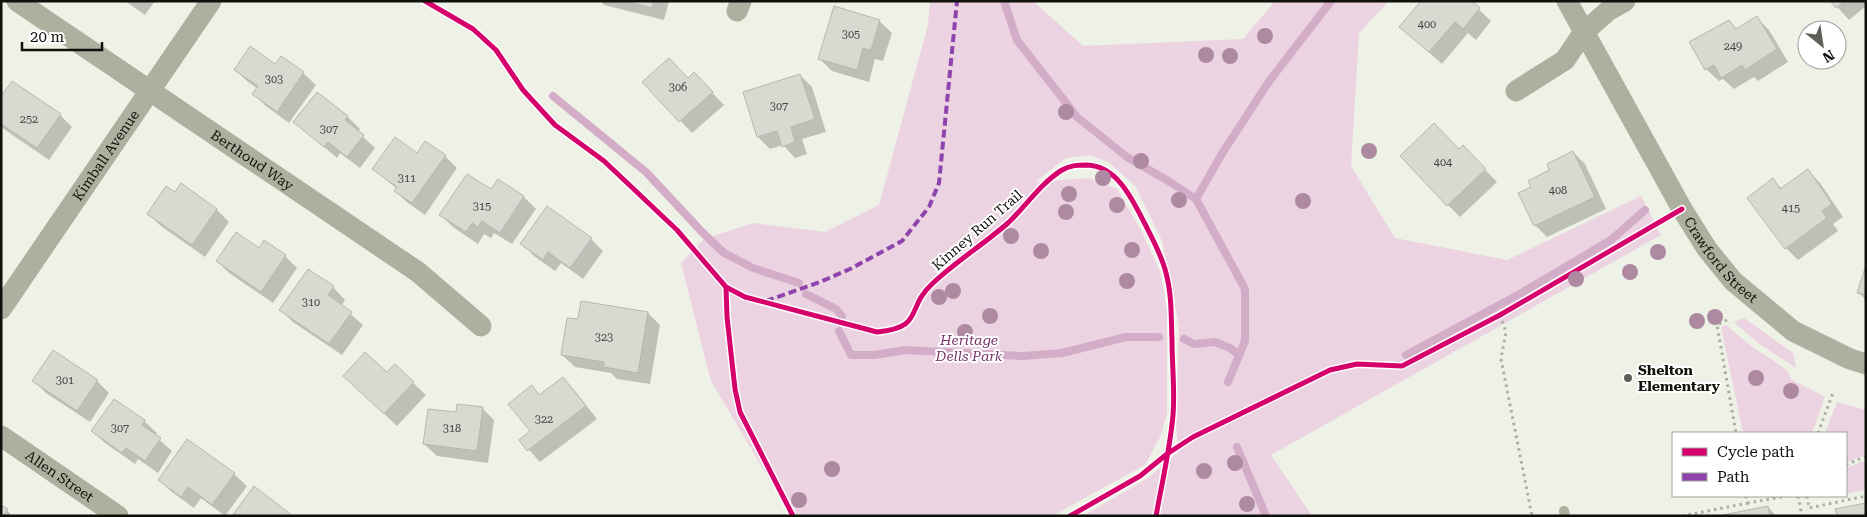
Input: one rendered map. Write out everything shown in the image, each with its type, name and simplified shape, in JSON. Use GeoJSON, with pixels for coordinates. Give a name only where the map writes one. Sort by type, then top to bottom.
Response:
{"type":"FeatureCollection","features":[{"type":"Feature","properties":{"kind":"street","name":"Berthoud Way"},"geometry":{"type":"LineString","coordinates":[[17,1],[418,272],[481,326]]}},
{"type":"Feature","properties":{"kind":"street","name":"Kimball Avenue"},"geometry":{"type":"LineString","coordinates":[[1,309],[210,1]]}},
{"type":"Feature","properties":{"kind":"street","name":"Crawford Street"},"geometry":{"type":"LineString","coordinates":[[1566,1],[1682,209],[1707,249],[1733,281],[1793,331],[1850,359],[1866,364]]}},
{"type":"Feature","properties":{"kind":"street"},"geometry":{"type":"LineString","coordinates":[[1516,91],[1565,60],[1583,33],[1609,10],[1625,1]]}},
{"type":"Feature","properties":{"kind":"street","name":"Allen Street"},"geometry":{"type":"LineString","coordinates":[[1,436],[118,516]]}},
{"type":"Feature","properties":{"kind":"path"},"geometry":{"type":"LineString","coordinates":[[1492,320],[1509,310]]}},
{"type":"Feature","properties":{"kind":"path"},"geometry":{"type":"LineString","coordinates":[[1500,315],[1506,332],[1501,359],[1532,516]]}},
{"type":"Feature","properties":{"kind":"path"},"geometry":{"type":"LineString","coordinates":[[1728,320],[1717,325],[1736,432]]}},
{"type":"Feature","properties":{"kind":"path"},"geometry":{"type":"LineString","coordinates":[[1818,432],[1833,393]]}},
{"type":"Feature","properties":{"kind":"path"},"geometry":{"type":"LineString","coordinates":[[1847,465],[1866,456]]}},
{"type":"Feature","properties":{"kind":"path"},"geometry":{"type":"LineString","coordinates":[[1807,497],[1809,508],[1866,496]]}},
{"type":"Feature","properties":{"kind":"path"},"geometry":{"type":"LineString","coordinates":[[1746,497],[1748,503]]}},
{"type":"Feature","properties":{"kind":"path"},"geometry":{"type":"LineString","coordinates":[[1682,516],[1781,497]]}},
{"type":"Feature","properties":{"kind":"path"},"geometry":{"type":"LineString","coordinates":[[1798,497],[1802,516]]}},
{"type":"Feature","properties":{"kind":"green space","name":"Heritage Dells Park"},"geometry":{"type":"Polygon","coordinates":[[[930,1],[1033,1],[1083,46],[1243,39],[1275,1],[1389,1],[1359,33],[1351,166],[1395,238],[1507,260],[1641,196],[1661,235],[1271,455],[1312,516],[1083,516],[1148,478],[1178,452],[1176,424],[1179,326],[1162,241],[1136,187],[1110,163],[1090,155],[1066,158],[1035,182],[1089,178],[1117,189],[1141,230],[1161,274],[1167,311],[1167,414],[1160,437],[1145,465],[1052,516],[791,516],[711,381],[681,263],[704,239],[753,223],[825,232],[879,205],[928,25],[930,1]]]}},
{"type":"Feature","properties":{"kind":"green space"},"geometry":{"type":"Polygon","coordinates":[[[1744,318],[1793,353],[1796,368],[1759,344],[1734,322],[1744,318]]]}},
{"type":"Feature","properties":{"kind":"green space"},"geometry":{"type":"Polygon","coordinates":[[[1726,325],[1751,346],[1787,370],[1791,379],[1825,397],[1812,432],[1743,432],[1721,327],[1726,325]]]}},
{"type":"Feature","properties":{"kind":"green space"},"geometry":{"type":"Polygon","coordinates":[[[1837,402],[1866,410],[1866,454],[1847,463],[1847,432],[1825,432],[1837,402]]]}},
{"type":"Feature","properties":{"kind":"green space"},"geometry":{"type":"Polygon","coordinates":[[[1866,460],[1866,490],[1847,494],[1847,468],[1866,460]]]}},
{"type":"Feature","properties":{"kind":"building"},"geometry":{"type":"Polygon","coordinates":[[[624,1],[654,1],[652,8],[624,1]]]}},
{"type":"Feature","properties":{"kind":"building"},"geometry":{"type":"Polygon","coordinates":[[[1421,1],[1472,1],[1480,8],[1463,29],[1455,22],[1429,52],[1399,27],[1421,1]]]}},
{"type":"Feature","properties":{"kind":"building"},"geometry":{"type":"Polygon","coordinates":[[[1830,1],[1845,1],[1836,8],[1830,1]]]}},
{"type":"Feature","properties":{"kind":"building"},"geometry":{"type":"Polygon","coordinates":[[[834,6],[880,20],[871,50],[863,48],[857,70],[818,59],[834,6]]]}},
{"type":"Feature","properties":{"kind":"building"},"geometry":{"type":"Polygon","coordinates":[[[1757,16],[1777,49],[1745,70],[1742,65],[1721,78],[1714,65],[1705,70],[1689,42],[1729,20],[1736,29],[1757,16]]]}},
{"type":"Feature","properties":{"kind":"building"},"geometry":{"type":"Polygon","coordinates":[[[250,46],[275,64],[281,56],[304,72],[277,112],[252,94],[258,86],[234,70],[250,46]]]}},
{"type":"Feature","properties":{"kind":"building"},"geometry":{"type":"Polygon","coordinates":[[[669,58],[688,78],[694,72],[713,92],[679,122],[642,82],[669,58]]]}},
{"type":"Feature","properties":{"kind":"building"},"geometry":{"type":"Polygon","coordinates":[[[800,74],[815,119],[791,127],[795,142],[782,147],[777,131],[757,137],[743,92],[800,74]]]}},
{"type":"Feature","properties":{"kind":"building"},"geometry":{"type":"Polygon","coordinates":[[[12,81],[61,114],[37,148],[1,124],[1,96],[12,81]]]}},
{"type":"Feature","properties":{"kind":"building"},"geometry":{"type":"Polygon","coordinates":[[[317,92],[348,116],[345,120],[364,135],[347,157],[328,142],[324,147],[293,122],[317,92]]]}},
{"type":"Feature","properties":{"kind":"building"},"geometry":{"type":"Polygon","coordinates":[[[1434,123],[1459,149],[1463,145],[1486,169],[1447,206],[1400,156],[1434,123]]]}},
{"type":"Feature","properties":{"kind":"building"},"geometry":{"type":"Polygon","coordinates":[[[395,137],[417,153],[425,141],[446,155],[412,203],[394,191],[397,187],[372,169],[395,137]]]}},
{"type":"Feature","properties":{"kind":"building"},"geometry":{"type":"Polygon","coordinates":[[[1573,151],[1595,197],[1534,226],[1518,193],[1531,187],[1528,181],[1549,170],[1547,164],[1573,151]]]}},
{"type":"Feature","properties":{"kind":"building"},"geometry":{"type":"Polygon","coordinates":[[[1808,169],[1832,204],[1822,211],[1827,218],[1785,249],[1747,198],[1773,178],[1780,189],[1808,169]]]}},
{"type":"Feature","properties":{"kind":"building"},"geometry":{"type":"Polygon","coordinates":[[[467,174],[491,189],[498,179],[524,196],[500,233],[482,221],[478,227],[472,223],[466,232],[439,215],[467,174]]]}},
{"type":"Feature","properties":{"kind":"building"},"geometry":{"type":"Polygon","coordinates":[[[181,183],[217,209],[192,245],[147,214],[166,186],[175,192],[181,183]]]}},
{"type":"Feature","properties":{"kind":"building"},"geometry":{"type":"Polygon","coordinates":[[[547,206],[592,238],[570,268],[548,252],[543,260],[520,244],[547,206]]]}},
{"type":"Feature","properties":{"kind":"building"},"geometry":{"type":"Polygon","coordinates":[[[236,232],[259,248],[264,240],[286,255],[261,292],[216,261],[236,232]]]}},
{"type":"Feature","properties":{"kind":"building"},"geometry":{"type":"Polygon","coordinates":[[[1866,265],[1866,295],[1857,293],[1866,265]]]}},
{"type":"Feature","properties":{"kind":"building"},"geometry":{"type":"Polygon","coordinates":[[[308,269],[334,286],[328,295],[352,312],[329,344],[279,310],[308,269]]]}},
{"type":"Feature","properties":{"kind":"building"},"geometry":{"type":"Polygon","coordinates":[[[581,301],[648,312],[638,373],[604,367],[604,362],[561,355],[567,318],[578,319],[581,301]]]}},
{"type":"Feature","properties":{"kind":"building"},"geometry":{"type":"Polygon","coordinates":[[[53,350],[98,380],[77,411],[32,381],[53,350]]]}},
{"type":"Feature","properties":{"kind":"building"},"geometry":{"type":"Polygon","coordinates":[[[365,352],[387,372],[395,364],[414,382],[384,414],[343,376],[365,352]]]}},
{"type":"Feature","properties":{"kind":"building"},"geometry":{"type":"Polygon","coordinates":[[[563,377],[586,406],[527,451],[519,440],[530,431],[508,404],[532,385],[539,395],[563,377]]]}},
{"type":"Feature","properties":{"kind":"building"},"geometry":{"type":"Polygon","coordinates":[[[114,399],[145,420],[142,425],[161,438],[145,461],[126,448],[122,453],[91,431],[114,399]]]}},
{"type":"Feature","properties":{"kind":"building"},"geometry":{"type":"Polygon","coordinates":[[[457,404],[483,407],[477,451],[423,444],[428,409],[456,412],[457,404]]]}},
{"type":"Feature","properties":{"kind":"building"},"geometry":{"type":"Polygon","coordinates":[[[187,439],[235,473],[212,505],[188,487],[181,497],[158,480],[187,439]]]}},
{"type":"Feature","properties":{"kind":"building"},"geometry":{"type":"Polygon","coordinates":[[[254,486],[293,516],[232,516],[254,486]]]}},
{"type":"Feature","properties":{"kind":"building"},"geometry":{"type":"Polygon","coordinates":[[[1866,503],[1866,516],[1837,516],[1835,509],[1866,503]]]}},
{"type":"Feature","properties":{"kind":"building"},"geometry":{"type":"Polygon","coordinates":[[[1,505],[8,509],[3,516],[1,516],[1,505]]]}},
{"type":"Feature","properties":{"kind":"building"},"geometry":{"type":"Polygon","coordinates":[[[1768,506],[1770,516],[1718,516],[1768,506]]]}},
{"type":"Feature","properties":{"kind":"waterway"},"geometry":{"type":"LineString","coordinates":[[1004,1],[1017,40],[1077,117],[1127,157],[1196,199],[1245,289],[1245,341],[1228,382]]}},
{"type":"Feature","properties":{"kind":"waterway"},"geometry":{"type":"LineString","coordinates":[[1196,199],[1223,152],[1270,80],[1331,1]]}},
{"type":"Feature","properties":{"kind":"waterway"},"geometry":{"type":"LineString","coordinates":[[553,96],[646,172],[724,253],[753,268],[799,283]]}},
{"type":"Feature","properties":{"kind":"waterway"},"geometry":{"type":"LineString","coordinates":[[1406,355],[1518,295],[1611,240],[1645,210]]}},
{"type":"Feature","properties":{"kind":"waterway"},"geometry":{"type":"LineString","coordinates":[[806,294],[836,309],[842,316]]}},
{"type":"Feature","properties":{"kind":"waterway"},"geometry":{"type":"LineString","coordinates":[[839,331],[851,355],[875,355],[905,350],[1023,356],[1062,353],[1126,337],[1159,337]]}},
{"type":"Feature","properties":{"kind":"waterway"},"geometry":{"type":"LineString","coordinates":[[1184,339],[1194,344],[1215,342],[1230,348],[1239,355]]}},
{"type":"Feature","properties":{"kind":"waterway"},"geometry":{"type":"LineString","coordinates":[[1237,447],[1266,516]]}},
{"type":"Feature","properties":{"kind":"marked path"},"geometry":{"type":"LineString","coordinates":[[766,301],[850,269],[902,241],[929,207],[939,183],[957,1]]}},
{"type":"Feature","properties":{"kind":"cycle path","name":"Kinney Run Trail"},"geometry":{"type":"LineString","coordinates":[[425,1],[473,29],[496,50],[523,90],[555,125],[604,161],[677,230],[726,287],[745,297],[877,332],[892,330],[908,321],[924,293],[932,284],[1008,223],[1054,175],[1071,166],[1078,165],[1098,167],[1107,171],[1116,178],[1130,195],[1162,260],[1169,290],[1174,387],[1173,415],[1156,516]]}},
{"type":"Feature","properties":{"kind":"cycle path"},"geometry":{"type":"LineString","coordinates":[[1070,516],[1140,476],[1167,454],[1193,437],[1330,370],[1357,364],[1402,366],[1500,315],[1682,209]]}},
{"type":"Feature","properties":{"kind":"cycle path"},"geometry":{"type":"LineString","coordinates":[[726,287],[727,317],[735,389],[740,412],[793,516]]}},
{"type":"Feature","properties":{"kind":"place","name":"Shelton Elementary"},"geometry":{"type":"Point","coordinates":[1628,378]}}]}
